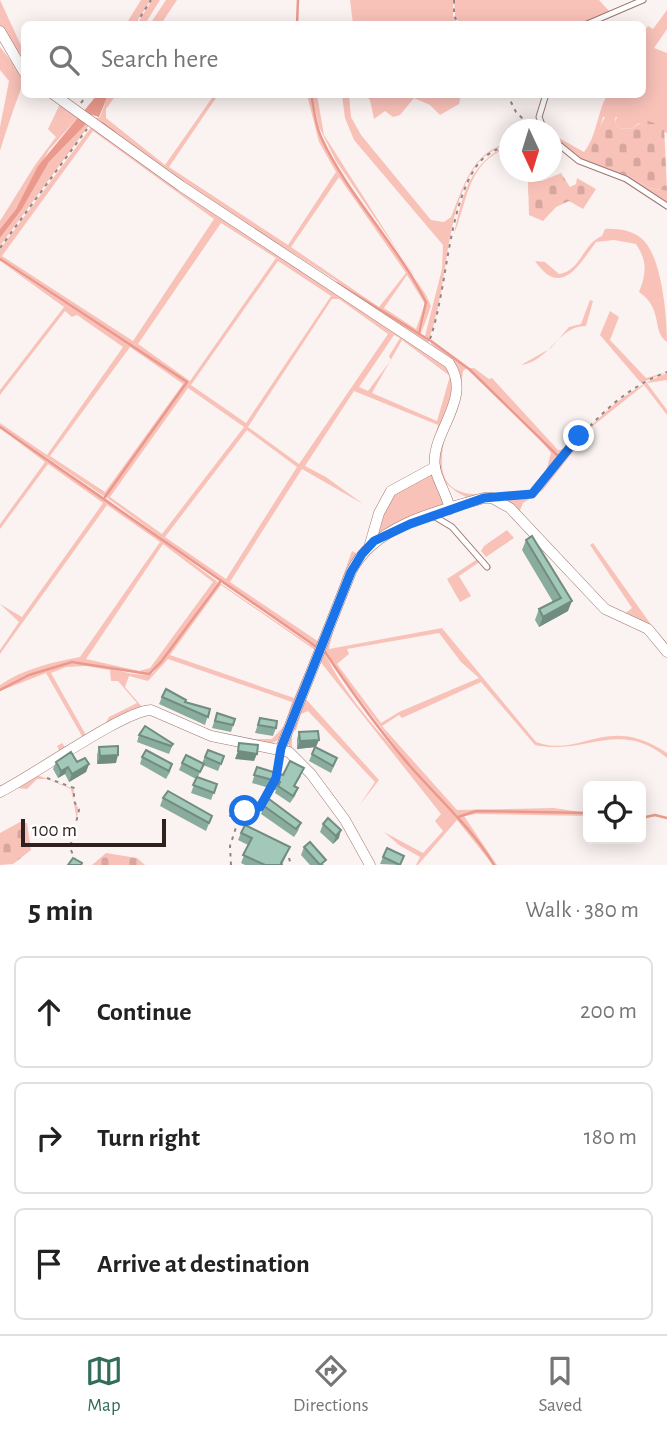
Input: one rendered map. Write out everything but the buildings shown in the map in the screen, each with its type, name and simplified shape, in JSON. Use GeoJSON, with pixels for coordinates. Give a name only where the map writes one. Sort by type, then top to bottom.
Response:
{"type":"FeatureCollection","features":[{"type":"Feature","properties":{"kind":"street"},"geometry":{"type":"LineString","coordinates":[[0,31],[21,67]]}},
{"type":"Feature","properties":{"kind":"street"},"geometry":{"type":"LineString","coordinates":[[59,98],[181,186],[428,346],[449,363],[458,380],[435,467],[450,509]]}},
{"type":"Feature","properties":{"kind":"street"},"geometry":{"type":"LineString","coordinates":[[281,748],[351,572],[369,546],[379,513],[391,491],[435,467]]}},
{"type":"Feature","properties":{"kind":"street"},"geometry":{"type":"LineString","coordinates":[[369,546],[384,536],[432,515],[492,498],[510,508],[605,609],[648,629],[667,652]]}},
{"type":"Feature","properties":{"kind":"street"},"geometry":{"type":"LineString","coordinates":[[0,792],[144,710],[151,710],[211,736],[281,748],[311,774],[345,820],[370,865]]}},
{"type":"Feature","properties":{"kind":"lane"},"geometry":{"type":"LineString","coordinates":[[594,21],[643,0]]}},
{"type":"Feature","properties":{"kind":"lane"},"geometry":{"type":"LineString","coordinates":[[540,119],[545,98]]}},
{"type":"Feature","properties":{"kind":"lane"},"geometry":{"type":"LineString","coordinates":[[562,148],[579,161],[626,179],[667,206]]}},
{"type":"Feature","properties":{"kind":"lane"},"geometry":{"type":"LineString","coordinates":[[432,515],[452,527],[487,567]]}},
{"type":"Feature","properties":{"kind":"path"},"geometry":{"type":"LineString","coordinates":[[138,21],[151,0]]}},
{"type":"Feature","properties":{"kind":"path"},"geometry":{"type":"LineString","coordinates":[[454,0],[454,16],[457,21]]}},
{"type":"Feature","properties":{"kind":"path"},"geometry":{"type":"LineString","coordinates":[[78,111],[86,98]]}},
{"type":"Feature","properties":{"kind":"path"},"geometry":{"type":"LineString","coordinates":[[509,98],[523,119]]}},
{"type":"Feature","properties":{"kind":"path"},"geometry":{"type":"LineString","coordinates":[[0,247],[92,122]]}},
{"type":"Feature","properties":{"kind":"path"},"geometry":{"type":"LineString","coordinates":[[428,346],[440,308],[453,234],[466,188],[485,156],[499,148]]}},
{"type":"Feature","properties":{"kind":"path"},"geometry":{"type":"LineString","coordinates":[[492,498],[532,494],[579,436],[611,406],[645,381],[667,372]]}},
{"type":"Feature","properties":{"kind":"path"},"geometry":{"type":"LineString","coordinates":[[276,778],[281,748]]}},
{"type":"Feature","properties":{"kind":"path"},"geometry":{"type":"LineString","coordinates":[[36,773],[74,788],[74,801],[79,810],[70,848],[74,859],[83,865]]}},
{"type":"Feature","properties":{"kind":"path"},"geometry":{"type":"LineString","coordinates":[[229,816],[260,807],[274,784]]}},
{"type":"Feature","properties":{"kind":"path"},"geometry":{"type":"LineString","coordinates":[[231,865],[230,846],[242,812]]}},
{"type":"Feature","properties":{"kind":"path"},"geometry":{"type":"LineString","coordinates":[[289,858],[291,865]]}},
{"type":"Feature","properties":{"kind":"green space"},"geometry":{"type":"Polygon","coordinates":[[[0,0],[21,46],[21,62],[0,25],[0,0]]]}},
{"type":"Feature","properties":{"kind":"green space"},"geometry":{"type":"Polygon","coordinates":[[[141,0],[151,0],[137,21],[128,21],[141,0]]]}},
{"type":"Feature","properties":{"kind":"green space"},"geometry":{"type":"Polygon","coordinates":[[[152,0],[160,0],[147,21],[139,21],[152,0]]]}},
{"type":"Feature","properties":{"kind":"green space"},"geometry":{"type":"Polygon","coordinates":[[[166,0],[177,0],[163,21],[152,21],[166,0]]]}},
{"type":"Feature","properties":{"kind":"green space"},"geometry":{"type":"Polygon","coordinates":[[[350,0],[453,0],[453,16],[456,21],[353,21],[350,0]]]}},
{"type":"Feature","properties":{"kind":"green space"},"geometry":{"type":"Polygon","coordinates":[[[454,0],[599,0],[610,12],[591,21],[458,21],[455,16],[454,0]]]}},
{"type":"Feature","properties":{"kind":"green space"},"geometry":{"type":"Polygon","coordinates":[[[667,10],[667,29],[654,48],[667,53],[667,133],[639,123],[631,129],[619,128],[615,122],[617,117],[603,117],[595,145],[585,160],[631,177],[649,188],[667,191],[667,204],[647,189],[585,163],[562,145],[562,140],[584,152],[592,139],[606,98],[646,98],[648,26],[653,29],[667,10]]]}},
{"type":"Feature","properties":{"kind":"green space"},"geometry":{"type":"Polygon","coordinates":[[[0,47],[21,73],[21,90],[0,151],[0,127],[9,81],[0,70],[0,47]]]}},
{"type":"Feature","properties":{"kind":"green space"},"geometry":{"type":"Polygon","coordinates":[[[107,98],[114,98],[106,109],[106,118],[165,165],[212,98],[216,98],[169,167],[288,245],[336,172],[319,142],[308,98],[311,98],[319,132],[332,159],[401,260],[426,302],[418,333],[213,202],[102,124],[198,193],[91,119],[100,117],[107,98]],[[339,177],[291,247],[379,307],[406,273],[339,177]],[[407,275],[384,308],[416,329],[425,304],[407,275]]]}},
{"type":"Feature","properties":{"kind":"green space"},"geometry":{"type":"Polygon","coordinates":[[[313,98],[318,98],[324,135],[402,258],[336,161],[319,127],[313,98]]]}},
{"type":"Feature","properties":{"kind":"green space"},"geometry":{"type":"Polygon","coordinates":[[[342,98],[349,98],[351,117],[361,135],[431,220],[444,222],[451,217],[465,182],[480,160],[466,182],[458,203],[429,339],[425,336],[442,269],[443,245],[354,140],[345,118],[342,98]]]}},
{"type":"Feature","properties":{"kind":"green space"},"geometry":{"type":"Polygon","coordinates":[[[368,98],[414,98],[400,115],[393,117],[385,111],[374,119],[368,98]]]}},
{"type":"Feature","properties":{"kind":"green space"},"geometry":{"type":"Polygon","coordinates":[[[414,98],[460,98],[459,104],[440,115],[430,105],[414,98]]]}},
{"type":"Feature","properties":{"kind":"green space"},"geometry":{"type":"Polygon","coordinates":[[[60,104],[80,115],[49,150],[16,209],[0,229],[0,221],[56,137],[48,129],[60,104]]]}},
{"type":"Feature","properties":{"kind":"green space"},"geometry":{"type":"Polygon","coordinates":[[[610,112],[616,113],[615,122],[619,128],[631,129],[645,120],[664,126],[667,191],[649,188],[631,177],[585,160],[610,112]]]}},
{"type":"Feature","properties":{"kind":"green space"},"geometry":{"type":"Polygon","coordinates":[[[88,122],[90,124],[0,246],[0,238],[22,209],[49,162],[88,122]]]}},
{"type":"Feature","properties":{"kind":"green space"},"geometry":{"type":"Polygon","coordinates":[[[92,126],[444,360],[455,385],[432,465],[429,465],[438,425],[354,391],[305,466],[326,477],[363,504],[302,469],[230,582],[319,642],[352,551],[356,553],[355,559],[280,739],[271,744],[255,743],[255,739],[272,739],[284,726],[292,702],[168,659],[148,681],[129,676],[125,687],[143,708],[0,790],[0,786],[60,752],[57,746],[62,743],[66,748],[83,738],[46,673],[0,691],[34,672],[75,663],[99,665],[133,674],[153,673],[220,583],[309,644],[318,647],[220,581],[106,497],[151,433],[105,497],[0,426],[0,423],[47,455],[123,347],[77,315],[72,317],[65,311],[0,395],[0,390],[64,307],[0,261],[126,343],[0,258],[0,249],[92,126]],[[93,131],[2,256],[133,341],[214,219],[93,131]],[[221,223],[138,344],[190,381],[276,258],[221,223]],[[278,261],[191,385],[246,423],[331,296],[278,261]],[[332,299],[248,427],[299,464],[388,334],[339,299],[332,299]],[[394,335],[359,387],[368,391],[390,362],[372,393],[437,421],[450,376],[402,340],[391,360],[389,356],[400,338],[394,335]],[[130,347],[50,456],[105,492],[183,384],[130,347]],[[188,388],[110,497],[162,534],[244,427],[188,388]],[[247,430],[165,537],[226,579],[297,467],[247,430]],[[221,585],[170,655],[294,698],[315,650],[221,585]],[[86,666],[66,667],[51,673],[86,735],[105,724],[109,717],[137,703],[118,681],[111,681],[110,670],[86,666]]]}},
{"type":"Feature","properties":{"kind":"green space"},"geometry":{"type":"Polygon","coordinates":[[[499,150],[474,177],[454,234],[470,181],[476,170],[485,161],[499,150]]]}},
{"type":"Feature","properties":{"kind":"green space"},"geometry":{"type":"Polygon","coordinates":[[[562,175],[570,187],[576,184],[577,178],[596,189],[583,209],[569,201],[556,207],[543,221],[529,215],[528,182],[562,182],[562,175]]]}},
{"type":"Feature","properties":{"kind":"green space"},"geometry":{"type":"Polygon","coordinates":[[[219,207],[429,341],[428,343],[295,260],[219,207]]]}},
{"type":"Feature","properties":{"kind":"green space"},"geometry":{"type":"Polygon","coordinates":[[[605,229],[632,233],[641,238],[651,251],[662,290],[667,342],[659,332],[652,305],[639,292],[645,268],[636,244],[614,240],[596,242],[576,268],[561,278],[544,272],[535,261],[545,262],[559,274],[566,272],[577,263],[590,244],[602,236],[605,229]]]}},
{"type":"Feature","properties":{"kind":"green space"},"geometry":{"type":"Polygon","coordinates":[[[415,278],[431,306],[421,334],[427,301],[415,278]]]}},
{"type":"Feature","properties":{"kind":"green space"},"geometry":{"type":"Polygon","coordinates":[[[590,300],[593,301],[586,326],[569,331],[557,341],[569,327],[581,324],[590,300]]]}},
{"type":"Feature","properties":{"kind":"green space"},"geometry":{"type":"Polygon","coordinates":[[[610,311],[619,317],[610,340],[646,378],[667,372],[641,383],[600,335],[610,311]]]}},
{"type":"Feature","properties":{"kind":"green space"},"geometry":{"type":"Polygon","coordinates":[[[430,342],[467,368],[463,371],[459,391],[459,377],[454,365],[430,342]]]}},
{"type":"Feature","properties":{"kind":"green space"},"geometry":{"type":"Polygon","coordinates":[[[548,350],[531,362],[521,365],[548,350]]]}},
{"type":"Feature","properties":{"kind":"green space"},"geometry":{"type":"Polygon","coordinates":[[[469,368],[474,368],[489,379],[492,378],[558,450],[570,448],[532,493],[466,497],[448,485],[440,472],[442,441],[449,424],[442,461],[445,477],[454,488],[472,494],[532,491],[545,475],[551,453],[540,439],[559,456],[469,368]]]}},
{"type":"Feature","properties":{"kind":"green space"},"geometry":{"type":"Polygon","coordinates":[[[667,373],[667,380],[647,383],[667,410],[667,415],[644,385],[594,425],[543,490],[523,503],[519,513],[608,605],[623,615],[632,608],[590,545],[593,543],[662,640],[652,630],[612,611],[499,500],[533,494],[572,447],[608,410],[635,389],[650,380],[667,373]]]}},
{"type":"Feature","properties":{"kind":"green space"},"geometry":{"type":"Polygon","coordinates":[[[0,428],[105,498],[218,582],[161,661],[148,673],[72,661],[29,674],[0,689],[0,685],[28,670],[80,657],[160,542],[107,505],[0,654],[19,622],[0,604],[22,617],[103,503],[48,464],[0,529],[0,524],[45,462],[0,428]],[[163,544],[86,659],[139,671],[150,668],[213,582],[163,544]]]}},
{"type":"Feature","properties":{"kind":"green space"},"geometry":{"type":"Polygon","coordinates":[[[434,471],[446,508],[376,537],[384,511],[395,495],[434,471]]]}},
{"type":"Feature","properties":{"kind":"green space"},"geometry":{"type":"Polygon","coordinates":[[[431,518],[443,520],[418,524],[431,518]]]}},
{"type":"Feature","properties":{"kind":"green space"},"geometry":{"type":"Polygon","coordinates":[[[507,530],[514,538],[486,557],[481,551],[484,546],[507,530]]]}},
{"type":"Feature","properties":{"kind":"green space"},"geometry":{"type":"Polygon","coordinates":[[[391,536],[377,546],[363,562],[352,581],[329,649],[442,628],[536,742],[552,746],[611,736],[627,736],[646,741],[667,753],[667,758],[650,746],[618,739],[570,746],[553,747],[535,745],[481,682],[402,718],[399,715],[382,726],[457,810],[554,808],[583,813],[476,810],[458,816],[408,763],[324,652],[341,682],[382,736],[452,812],[493,865],[457,820],[416,865],[420,857],[399,845],[384,832],[423,853],[443,831],[435,821],[441,814],[319,660],[359,560],[381,540],[391,536]],[[439,633],[347,649],[349,654],[337,664],[381,723],[399,712],[479,678],[461,662],[439,633]]]}},
{"type":"Feature","properties":{"kind":"green space"},"geometry":{"type":"Polygon","coordinates":[[[479,558],[481,561],[459,576],[471,596],[460,602],[447,579],[479,558]]]}},
{"type":"Feature","properties":{"kind":"green space"},"geometry":{"type":"Polygon","coordinates":[[[304,697],[379,780],[359,806],[375,782],[308,711],[301,714],[296,730],[292,731],[292,749],[289,748],[289,738],[304,697]]]}},
{"type":"Feature","properties":{"kind":"green space"},"geometry":{"type":"Polygon","coordinates":[[[37,775],[74,789],[73,800],[71,789],[47,779],[37,779],[27,789],[17,788],[0,797],[0,793],[37,775]]]}},
{"type":"Feature","properties":{"kind":"green space"},"geometry":{"type":"Polygon","coordinates":[[[476,811],[583,815],[464,816],[497,865],[459,817],[476,811]]]}},
{"type":"Feature","properties":{"kind":"green space"},"geometry":{"type":"Polygon","coordinates":[[[20,822],[27,823],[31,850],[13,864],[0,865],[0,833],[20,822]]]}},
{"type":"Feature","properties":{"kind":"green space"},"geometry":{"type":"Polygon","coordinates":[[[106,853],[137,858],[145,865],[92,865],[106,853]]]}},
{"type":"Feature","properties":{"kind":"shaded area"},"geometry":{"type":"Polygon","coordinates":[[[95,98],[107,98],[99,117],[83,112],[95,98]]]}},
{"type":"Feature","properties":{"kind":"shaded area"},"geometry":{"type":"Polygon","coordinates":[[[80,115],[88,122],[49,162],[22,209],[0,238],[0,229],[16,209],[38,166],[80,115]]]}},
{"type":"Feature","properties":{"kind":"waterway"},"geometry":{"type":"LineString","coordinates":[[297,21],[298,0]]}},
{"type":"Feature","properties":{"kind":"waterway"},"geometry":{"type":"LineString","coordinates":[[312,98],[319,132],[332,159],[401,260],[426,302],[419,334]]}},
{"type":"Feature","properties":{"kind":"waterway"},"geometry":{"type":"LineString","coordinates":[[102,123],[114,132]]}},
{"type":"Feature","properties":{"kind":"waterway"},"geometry":{"type":"LineString","coordinates":[[0,259],[187,382],[105,497]]}},
{"type":"Feature","properties":{"kind":"waterway"},"geometry":{"type":"LineString","coordinates":[[337,283],[429,340]]}},
{"type":"Feature","properties":{"kind":"waterway"},"geometry":{"type":"LineString","coordinates":[[431,341],[469,369],[558,456]]}},
{"type":"Feature","properties":{"kind":"waterway"},"geometry":{"type":"LineString","coordinates":[[0,427],[318,648]]}},
{"type":"Feature","properties":{"kind":"waterway"},"geometry":{"type":"LineString","coordinates":[[0,690],[29,675],[72,662],[149,674],[161,662],[220,582]]}},
{"type":"Feature","properties":{"kind":"waterway"},"geometry":{"type":"LineString","coordinates":[[325,652],[387,738],[465,826],[494,865]]}},
{"type":"Feature","properties":{"kind":"waterway"},"geometry":{"type":"LineString","coordinates":[[458,817],[476,811],[583,813]]}},
{"type":"Feature","properties":{"kind":"waterway"},"geometry":{"type":"LineString","coordinates":[[646,817],[655,815],[667,818]]}},
{"type":"Feature","properties":{"kind":"route"},"geometry":{"type":"LineString","coordinates":[[245,811],[260,807],[271,791],[280,764],[281,748],[351,572],[369,546],[384,536],[465,504],[484,498],[532,494],[579,436]]}}]}
